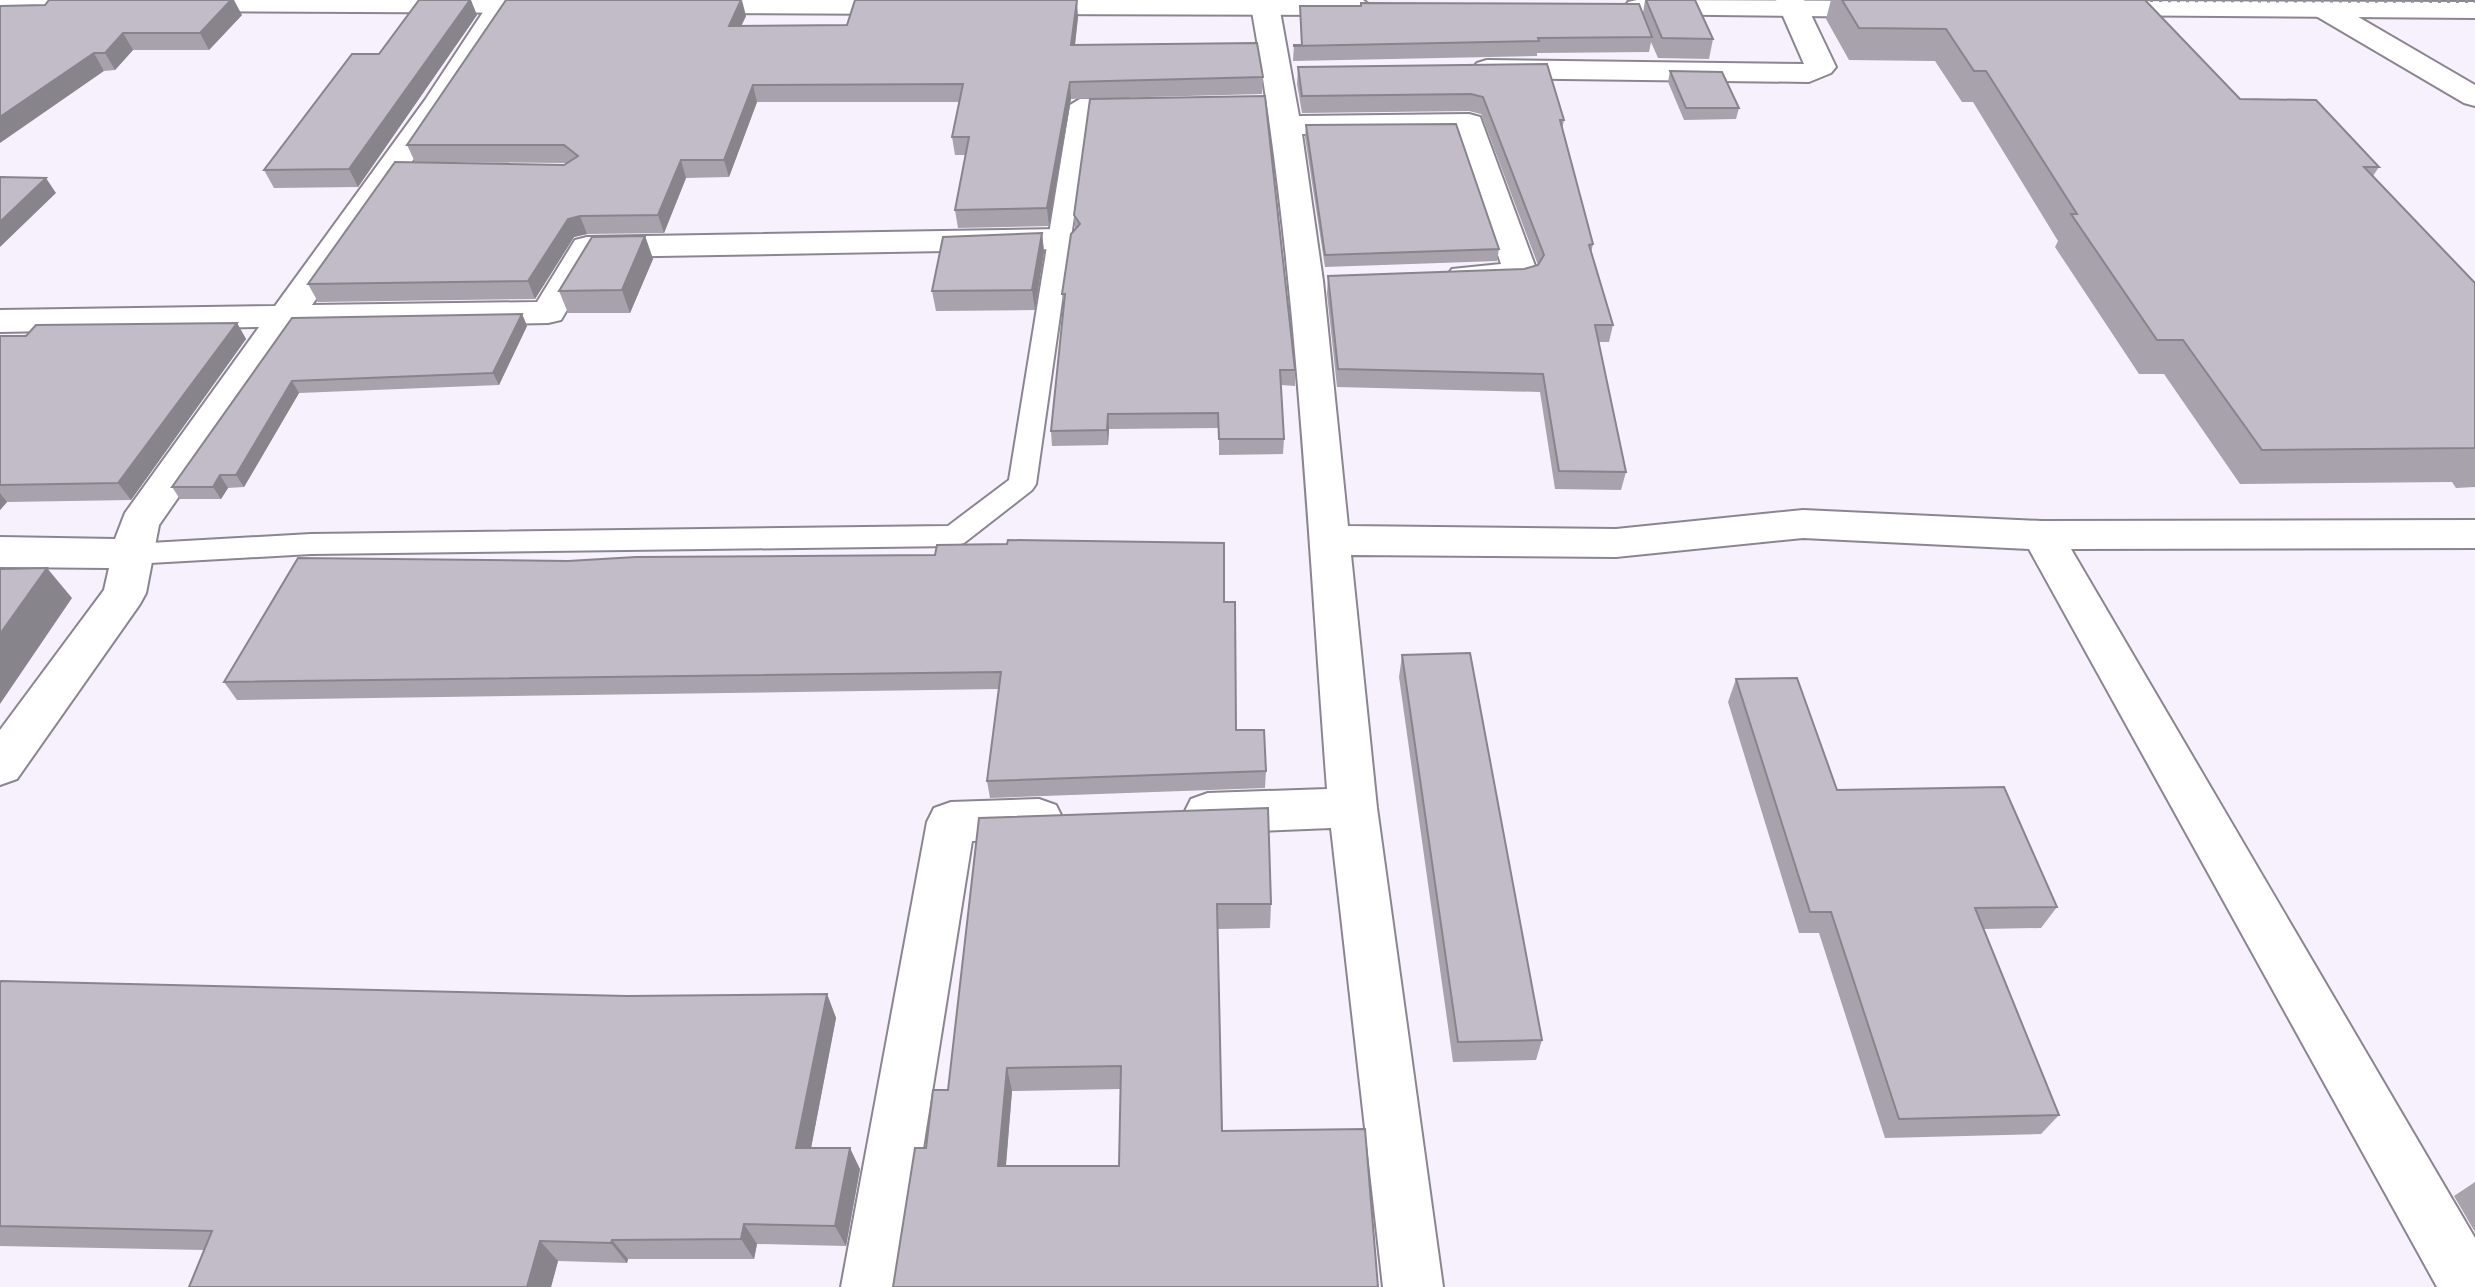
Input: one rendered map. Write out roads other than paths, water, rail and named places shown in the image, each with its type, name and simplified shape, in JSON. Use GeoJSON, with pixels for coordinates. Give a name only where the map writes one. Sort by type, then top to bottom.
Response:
{"type":"FeatureCollection","features":[{"type":"Feature","properties":{"kind":"street"},"geometry":{"type":"LineString","coordinates":[[157,3],[503,2],[581,5]]}},
{"type":"Feature","properties":{"kind":"street"},"geometry":{"type":"LineString","coordinates":[[0,766],[125,593],[139,523],[287,317],[403,172],[437,104],[503,2]]}},
{"type":"Feature","properties":{"kind":"street"},"geometry":{"type":"LineString","coordinates":[[0,3],[126,3]]}},
{"type":"Feature","properties":{"kind":"street"},"geometry":{"type":"LineString","coordinates":[[994,6],[1264,4],[1389,7]]}},
{"type":"Feature","properties":{"kind":"street"},"geometry":{"type":"LineString","coordinates":[[1264,4],[1321,280],[1328,540],[1353,808],[1413,1287]]}},
{"type":"Feature","properties":{"kind":"street"},"geometry":{"type":"LineString","coordinates":[[1606,8],[1792,4],[1918,9]]}},
{"type":"Feature","properties":{"kind":"street"},"geometry":{"type":"LineString","coordinates":[[1465,69],[1809,73],[1821,67],[1792,4]]}},
{"type":"Feature","properties":{"kind":"street"},"geometry":{"type":"LineString","coordinates":[[661,5],[947,6]]}},
{"type":"Feature","properties":{"kind":"street"},"geometry":{"type":"LineString","coordinates":[[2075,9],[2475,10]]}},
{"type":"Feature","properties":{"kind":"street"},"geometry":{"type":"LineString","coordinates":[[2326,10],[2475,97]]}},
{"type":"Feature","properties":{"kind":"street"},"geometry":{"type":"LineString","coordinates":[[1281,95],[1469,123],[1521,274],[1429,277]]}},
{"type":"Feature","properties":{"kind":"street"},"geometry":{"type":"LineString","coordinates":[[0,321],[548,312],[587,247],[1061,239]]}},
{"type":"Feature","properties":{"kind":"street"},"geometry":{"type":"LineString","coordinates":[[1328,540],[1616,543],[1803,524],[2042,535],[2156,532],[2475,534]]}},
{"type":"Feature","properties":{"kind":"street"},"geometry":{"type":"LineString","coordinates":[[2042,535],[2470,1287]]}},
{"type":"Feature","properties":{"kind":"street"},"geometry":{"type":"LineString","coordinates":[[0,552],[132,554]]}},
{"type":"Feature","properties":{"kind":"street"},"geometry":{"type":"LineString","coordinates":[[1168,814],[1353,808]]}},
{"type":"Feature","properties":{"kind":"street"},"geometry":{"type":"LineString","coordinates":[[871,1287],[951,822],[1090,817]]}},
{"type":"Feature","properties":{"kind":"lane"},"geometry":{"type":"LineString","coordinates":[[132,554],[311,544],[954,536],[1022,484],[1080,105],[1158,104]]}},
{"type":"Feature","properties":{"kind":"railway"},"geometry":{"type":"LineString","coordinates":[[2123,0],[2475,1]]}}]}
